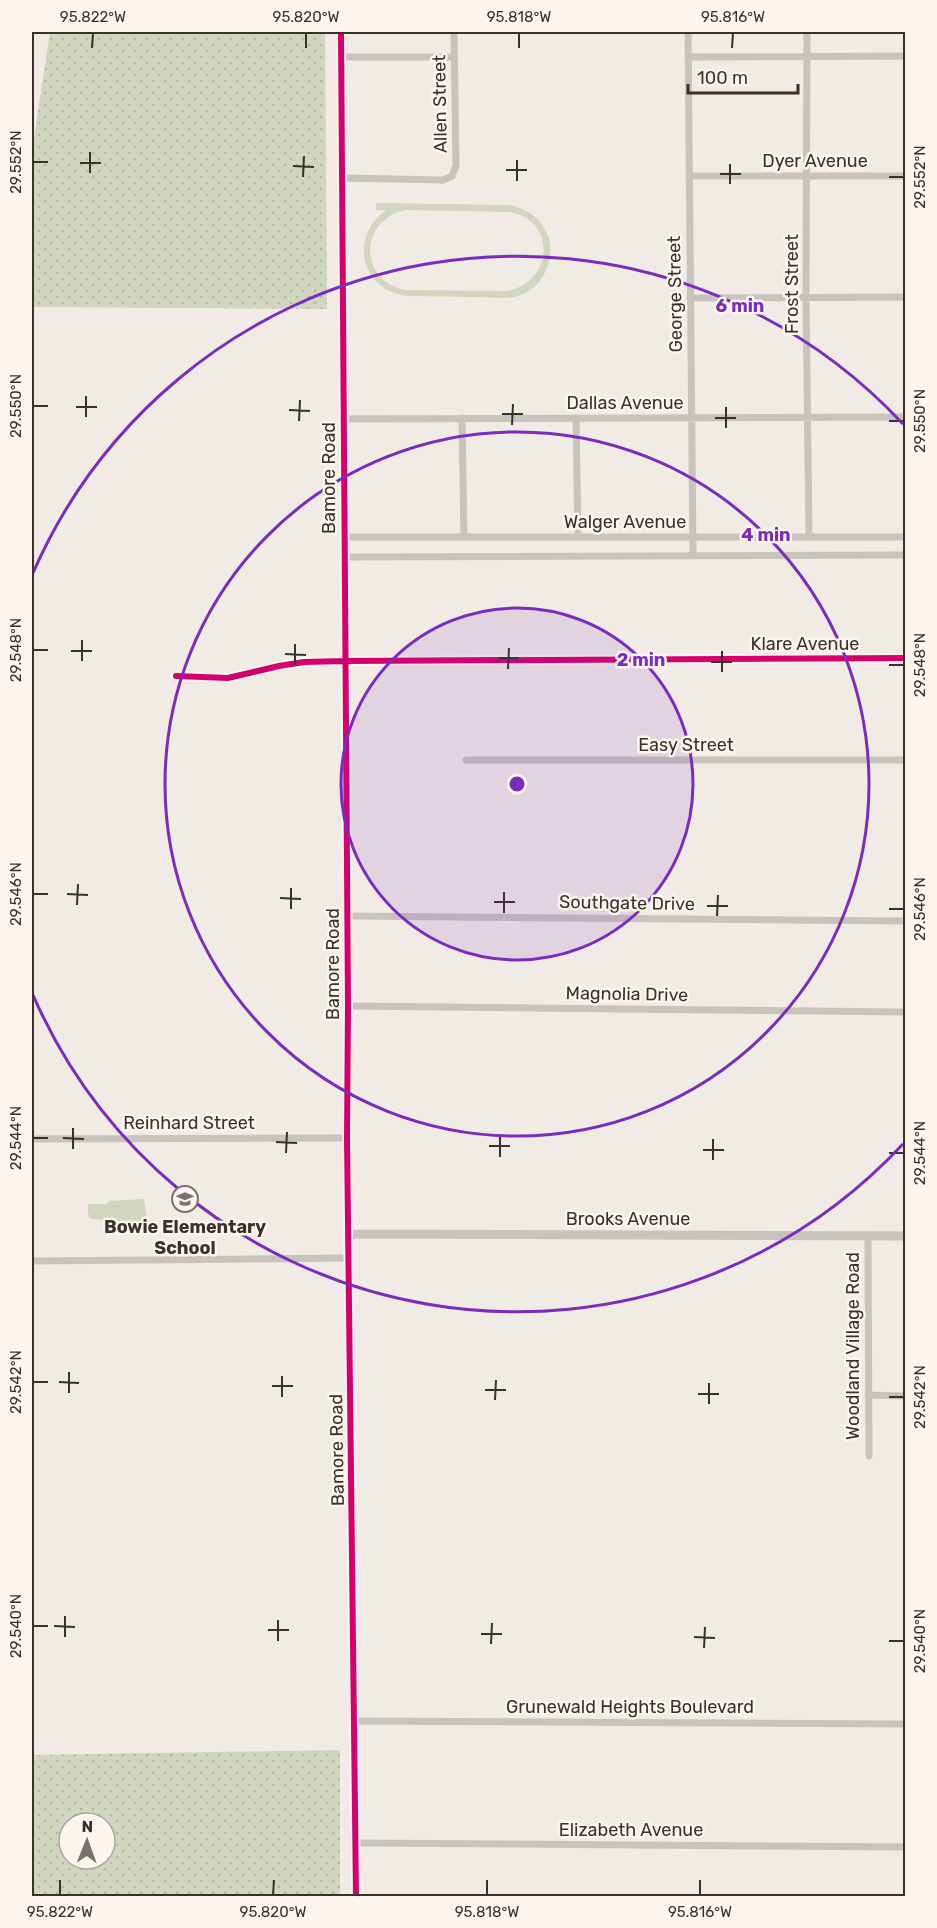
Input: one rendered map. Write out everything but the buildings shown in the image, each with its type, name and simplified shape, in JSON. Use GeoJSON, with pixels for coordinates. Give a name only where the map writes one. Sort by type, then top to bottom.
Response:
{"type":"FeatureCollection","features":[{"type":"Feature","properties":{"kind":"street","name":"Bamore Road"},"geometry":{"type":"LineString","coordinates":[[341,32],[348,916],[347,1138],[356,1896]]}},
{"type":"Feature","properties":{"kind":"street","name":"Allen Street"},"geometry":{"type":"LineString","coordinates":[[342,178],[443,180],[452,176],[456,165],[454,32]]}},
{"type":"Feature","properties":{"kind":"street","name":"George Street"},"geometry":{"type":"LineString","coordinates":[[688,32],[693,556]]}},
{"type":"Feature","properties":{"kind":"street","name":"Frost Street"},"geometry":{"type":"LineString","coordinates":[[807,32],[806,297],[809,537]]}},
{"type":"Feature","properties":{"kind":"street"},"geometry":{"type":"LineString","coordinates":[[688,57],[906,56]]}},
{"type":"Feature","properties":{"kind":"street"},"geometry":{"type":"LineString","coordinates":[[341,57],[454,57]]}},
{"type":"Feature","properties":{"kind":"street","name":"Dyer Avenue"},"geometry":{"type":"LineString","coordinates":[[689,176],[906,176]]}},
{"type":"Feature","properties":{"kind":"street"},"geometry":{"type":"LineString","coordinates":[[690,298],[906,297]]}},
{"type":"Feature","properties":{"kind":"street","name":"Dallas Avenue"},"geometry":{"type":"LineString","coordinates":[[344,419],[906,417]]}},
{"type":"Feature","properties":{"kind":"street"},"geometry":{"type":"LineString","coordinates":[[462,418],[464,537]]}},
{"type":"Feature","properties":{"kind":"street"},"geometry":{"type":"LineString","coordinates":[[576,418],[578,537]]}},
{"type":"Feature","properties":{"kind":"street","name":"Walger Avenue"},"geometry":{"type":"LineString","coordinates":[[345,537],[906,537]]}},
{"type":"Feature","properties":{"kind":"street","name":"Walger Avenue"},"geometry":{"type":"LineString","coordinates":[[345,557],[906,555]]}},
{"type":"Feature","properties":{"kind":"street","name":"Klare Avenue"},"geometry":{"type":"LineString","coordinates":[[176,676],[228,678],[304,662],[906,658]]}},
{"type":"Feature","properties":{"kind":"street","name":"Easy Street"},"geometry":{"type":"LineString","coordinates":[[466,760],[906,760]]}},
{"type":"Feature","properties":{"kind":"street","name":"Southgate Drive"},"geometry":{"type":"LineString","coordinates":[[348,916],[906,921]]}},
{"type":"Feature","properties":{"kind":"street","name":"Magnolia Drive"},"geometry":{"type":"LineString","coordinates":[[348,1006],[906,1012]]}},
{"type":"Feature","properties":{"kind":"street","name":"Reinhard Street"},"geometry":{"type":"LineString","coordinates":[[32,1139],[347,1138]]}},
{"type":"Feature","properties":{"kind":"street","name":"Brooks Avenue"},"geometry":{"type":"LineString","coordinates":[[349,1234],[906,1236]]}},
{"type":"Feature","properties":{"kind":"street","name":"Woodland Village Road"},"geometry":{"type":"LineString","coordinates":[[868,1236],[869,1456]]}},
{"type":"Feature","properties":{"kind":"street"},"geometry":{"type":"LineString","coordinates":[[32,1261],[350,1258]]}},
{"type":"Feature","properties":{"kind":"street"},"geometry":{"type":"LineString","coordinates":[[868,1395],[906,1396]]}},
{"type":"Feature","properties":{"kind":"street","name":"Grunewald Heights Boulevard"},"geometry":{"type":"LineString","coordinates":[[355,1721],[906,1724]]}},
{"type":"Feature","properties":{"kind":"street","name":"Elizabeth Avenue"},"geometry":{"type":"LineString","coordinates":[[356,1843],[906,1847]]}},
{"type":"Feature","properties":{"kind":"green space"},"geometry":{"type":"Polygon","coordinates":[[[50,32],[325,32],[327,309],[32,307],[32,151],[50,32]]]}},
{"type":"Feature","properties":{"kind":"green space"},"geometry":{"type":"Polygon","coordinates":[[[376,203],[509,205],[528,212],[543,226],[549,239],[550,258],[544,275],[538,283],[524,294],[515,297],[408,296],[392,292],[379,284],[370,274],[365,262],[364,248],[367,235],[374,222],[386,210],[376,210],[376,203]],[[405,210],[390,216],[379,226],[372,238],[370,251],[373,264],[379,276],[391,285],[406,290],[508,291],[523,285],[535,275],[544,250],[535,225],[524,217],[508,212],[405,210]]]}},
{"type":"Feature","properties":{"kind":"green space"},"geometry":{"type":"Polygon","coordinates":[[[144,1199],[147,1222],[144,1224],[113,1224],[108,1220],[91,1219],[88,1214],[88,1204],[144,1199]]]}},
{"type":"Feature","properties":{"kind":"green space"},"geometry":{"type":"Polygon","coordinates":[[[340,1750],[340,1896],[32,1896],[32,1755],[340,1750]]]}},
{"type":"Feature","properties":{"kind":"cycle path"},"geometry":{"type":"LineString","coordinates":[[341,32],[347,1138],[356,1896]]}},
{"type":"Feature","properties":{"kind":"cycle path"},"geometry":{"type":"LineString","coordinates":[[176,676],[228,678],[304,662],[906,658]]}},
{"type":"Feature","properties":{"kind":"place","name":"Bowie Elementary School"},"geometry":{"type":"Point","coordinates":[185,1199]}}]}
